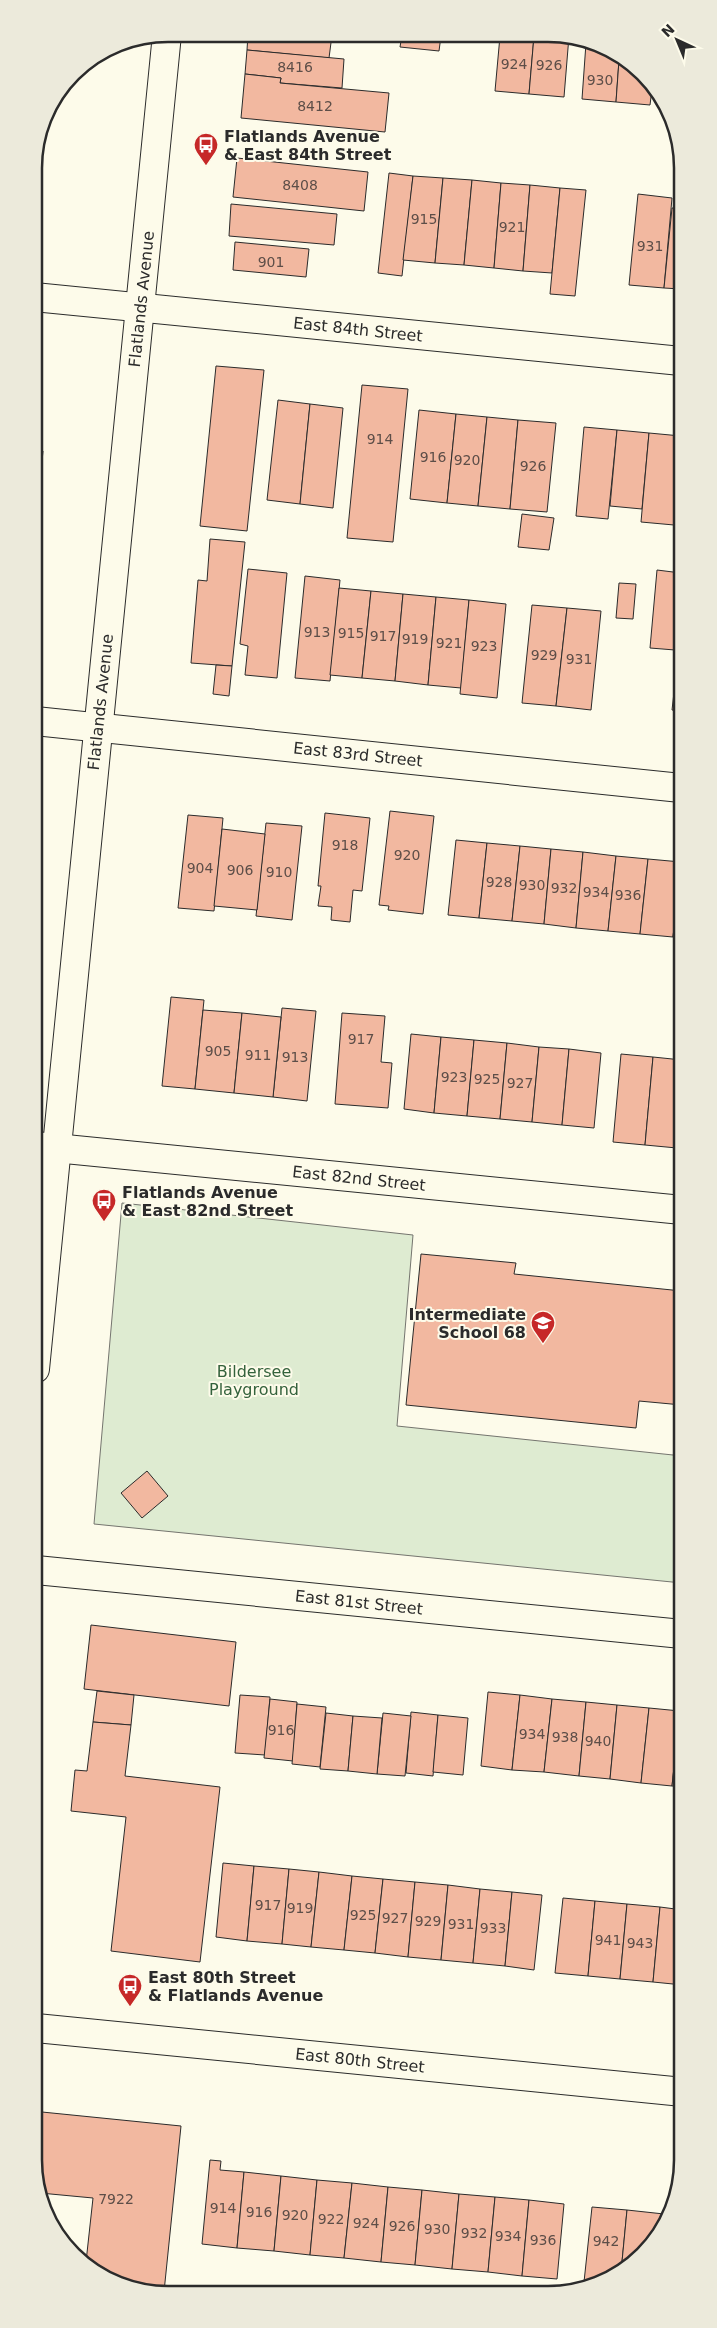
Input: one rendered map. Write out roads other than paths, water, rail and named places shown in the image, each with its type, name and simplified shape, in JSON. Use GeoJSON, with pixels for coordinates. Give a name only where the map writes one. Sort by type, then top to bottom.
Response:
{"type":"FeatureCollection","features":[{"type":"Feature","properties":{"kind":"street","name":"Flatlands Avenue"},"geometry":{"type":"LineString","coordinates":[[42,1231],[47,1147],[97,727],[166,43]]}},
{"type":"Feature","properties":{"kind":"street","name":"East 84th Street"},"geometry":{"type":"LineString","coordinates":[[43,298],[674,360]]}},
{"type":"Feature","properties":{"kind":"street","name":"East 83rd Street"},"geometry":{"type":"LineString","coordinates":[[43,722],[674,787]]}},
{"type":"Feature","properties":{"kind":"street","name":"East 82nd Street"},"geometry":{"type":"LineString","coordinates":[[47,1147],[674,1209]]}},
{"type":"Feature","properties":{"kind":"street","name":"East 81st Street"},"geometry":{"type":"LineString","coordinates":[[42,1571],[674,1633]]}},
{"type":"Feature","properties":{"kind":"street","name":"East 80th Street"},"geometry":{"type":"LineString","coordinates":[[42,2029],[674,2091]]}},
{"type":"Feature","properties":{"kind":"place","name":"Flatlands Avenue & East 84th Street"},"geometry":{"type":"Point","coordinates":[206,166]}},
{"type":"Feature","properties":{"kind":"place","name":"Flatlands Avenue & East 82nd Street"},"geometry":{"type":"Point","coordinates":[104,1222]}},
{"type":"Feature","properties":{"kind":"place","name":"Intermediate School 68"},"geometry":{"type":"Point","coordinates":[543,1344]}},
{"type":"Feature","properties":{"kind":"place","name":"East 80th Street & Flatlands Avenue"},"geometry":{"type":"Point","coordinates":[130,2007]}},
{"type":"Feature","properties":{"kind":"park label","name":"Bildersee Playground"},"geometry":{"type":"Point","coordinates":[254,1380]}}]}
